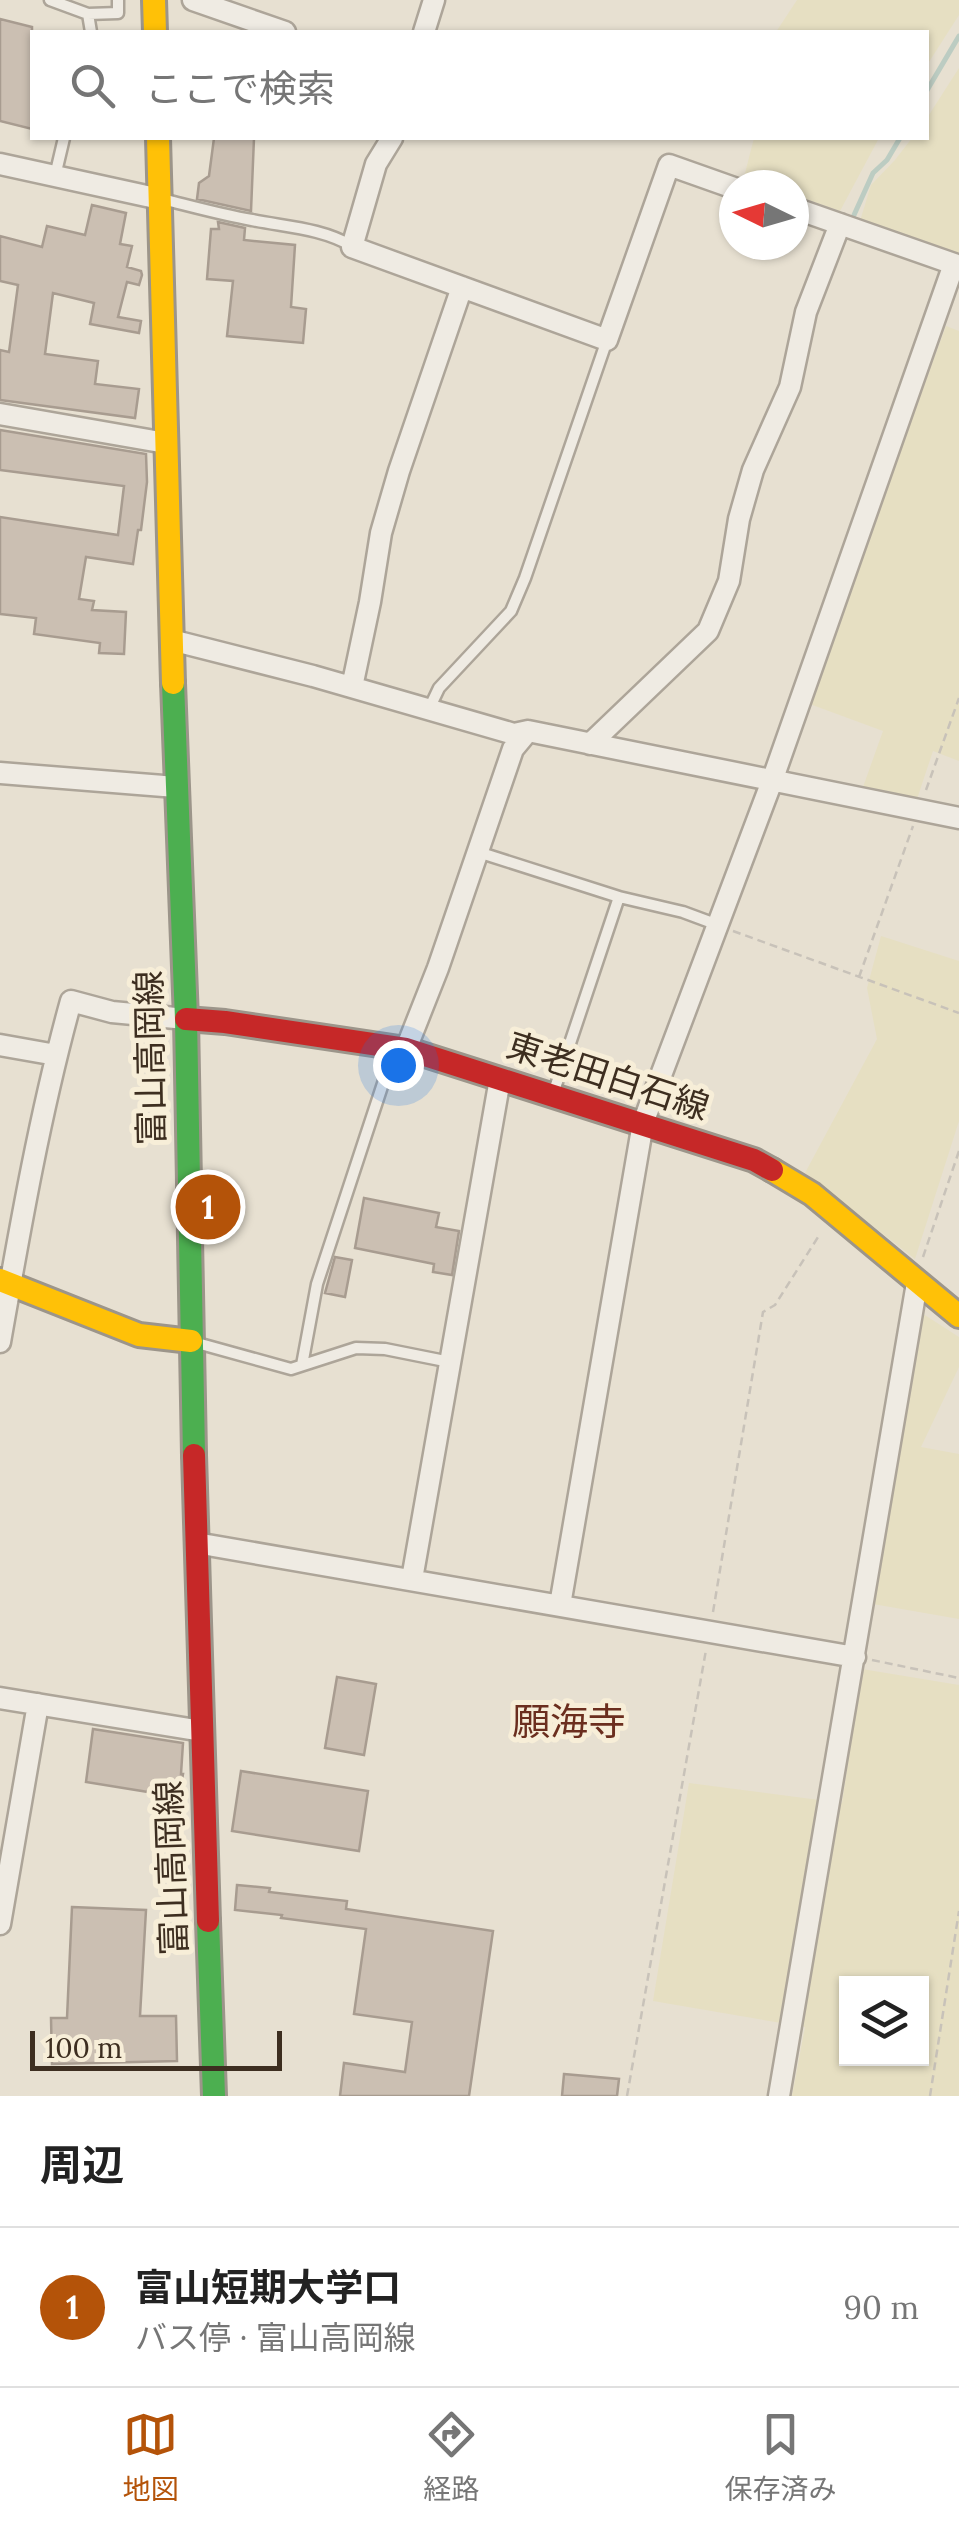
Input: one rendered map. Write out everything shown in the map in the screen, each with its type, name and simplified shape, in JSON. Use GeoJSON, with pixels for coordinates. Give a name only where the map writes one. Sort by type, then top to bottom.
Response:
{"type":"FeatureCollection","features":[{"type":"Feature","properties":{"kind":"main road"},"geometry":{"type":"LineString","coordinates":[[154,0],[155,30]]}},
{"type":"Feature","properties":{"kind":"main road","name":"富山高岡線"},"geometry":{"type":"LineString","coordinates":[[158,140],[214,2096]]}},
{"type":"Feature","properties":{"kind":"main road","name":"東老田白石線"},"geometry":{"type":"LineString","coordinates":[[186,1019],[400,1048],[754,1160],[812,1194],[959,1316]]}},
{"type":"Feature","properties":{"kind":"main road"},"geometry":{"type":"LineString","coordinates":[[5,1281],[138,1335],[191,1341]]}},
{"type":"Feature","properties":{"kind":"street"},"geometry":{"type":"LineString","coordinates":[[194,0],[279,30]]}},
{"type":"Feature","properties":{"kind":"street"},"geometry":{"type":"LineString","coordinates":[[425,30],[434,0]]}},
{"type":"Feature","properties":{"kind":"street"},"geometry":{"type":"LineString","coordinates":[[391,140],[376,164],[352,247],[607,340],[668,166],[719,183]]}},
{"type":"Feature","properties":{"kind":"street"},"geometry":{"type":"LineString","coordinates":[[0,164],[160,199]]}},
{"type":"Feature","properties":{"kind":"street"},"geometry":{"type":"LineString","coordinates":[[560,1605],[643,1123],[772,781],[954,264],[809,213]]}},
{"type":"Feature","properties":{"kind":"street"},"geometry":{"type":"LineString","coordinates":[[590,744],[708,630],[728,581],[753,470],[790,387],[806,312],[840,224]]}},
{"type":"Feature","properties":{"kind":"street"},"geometry":{"type":"LineString","coordinates":[[352,687],[386,518],[462,287]]}},
{"type":"Feature","properties":{"kind":"street"},"geometry":{"type":"LineString","coordinates":[[0,414],[166,443]]}},
{"type":"Feature","properties":{"kind":"street"},"geometry":{"type":"LineString","coordinates":[[171,640],[514,734],[528,731],[959,818]]}},
{"type":"Feature","properties":{"kind":"street"},"geometry":{"type":"LineString","coordinates":[[400,1048],[438,968],[513,749],[528,731]]}},
{"type":"Feature","properties":{"kind":"street"},"geometry":{"type":"LineString","coordinates":[[0,773],[176,787]]}},
{"type":"Feature","properties":{"kind":"street"},"geometry":{"type":"LineString","coordinates":[[0,1342],[5,1281],[71,1001],[112,1012],[186,1019]]}},
{"type":"Feature","properties":{"kind":"street"},"geometry":{"type":"LineString","coordinates":[[0,1045],[56,1055]]}},
{"type":"Feature","properties":{"kind":"street"},"geometry":{"type":"LineString","coordinates":[[412,1580],[500,1079]]}},
{"type":"Feature","properties":{"kind":"street"},"geometry":{"type":"LineString","coordinates":[[779,2096],[917,1283]]}},
{"type":"Feature","properties":{"kind":"street"},"geometry":{"type":"LineString","coordinates":[[196,1542],[855,1657]]}},
{"type":"Feature","properties":{"kind":"street"},"geometry":{"type":"LineString","coordinates":[[0,1698],[202,1730]]}},
{"type":"Feature","properties":{"kind":"street"},"geometry":{"type":"LineString","coordinates":[[0,1924],[38,1704]]}},
{"type":"Feature","properties":{"kind":"lane"},"geometry":{"type":"LineString","coordinates":[[50,0],[88,14],[118,14],[118,0]]}},
{"type":"Feature","properties":{"kind":"lane"},"geometry":{"type":"LineString","coordinates":[[88,14],[90,30]]}},
{"type":"Feature","properties":{"kind":"lane"},"geometry":{"type":"LineString","coordinates":[[55,176],[64,140]]}},
{"type":"Feature","properties":{"kind":"lane"},"geometry":{"type":"LineString","coordinates":[[160,199],[337,237],[352,247]]}},
{"type":"Feature","properties":{"kind":"lane"},"geometry":{"type":"LineString","coordinates":[[429,710],[440,688],[511,611],[607,340]]}},
{"type":"Feature","properties":{"kind":"lane"},"geometry":{"type":"LineString","coordinates":[[478,852],[718,925]]}},
{"type":"Feature","properties":{"kind":"lane"},"geometry":{"type":"LineString","coordinates":[[552,1095],[619,897]]}},
{"type":"Feature","properties":{"kind":"lane"},"geometry":{"type":"LineString","coordinates":[[302,1365],[317,1284],[400,1048]]}},
{"type":"Feature","properties":{"kind":"lane"},"geometry":{"type":"LineString","coordinates":[[191,1341],[291,1368],[356,1348],[385,1349],[450,1362]]}},
{"type":"Feature","properties":{"kind":"path"},"geometry":{"type":"LineString","coordinates":[[859,977],[959,698]]}},
{"type":"Feature","properties":{"kind":"path"},"geometry":{"type":"LineString","coordinates":[[718,925],[959,1013]]}},
{"type":"Feature","properties":{"kind":"path"},"geometry":{"type":"LineString","coordinates":[[917,1283],[925,1247],[959,1151]]}},
{"type":"Feature","properties":{"kind":"path"},"geometry":{"type":"LineString","coordinates":[[627,2096],[763,1312],[775,1304],[834,1212]]}},
{"type":"Feature","properties":{"kind":"path"},"geometry":{"type":"LineString","coordinates":[[855,1657],[959,1678]]}},
{"type":"Feature","properties":{"kind":"path"},"geometry":{"type":"LineString","coordinates":[[930,2096],[959,1911]]}},
{"type":"Feature","properties":{"kind":"shaded area"},"geometry":{"type":"Polygon","coordinates":[[[797,0],[959,0],[959,15],[929,62],[929,30],[777,30],[797,0]]]}},
{"type":"Feature","properties":{"kind":"shaded area"},"geometry":{"type":"Polygon","coordinates":[[[959,68],[959,257],[860,221],[871,185],[910,140],[929,140],[929,115],[959,68]]]}},
{"type":"Feature","properties":{"kind":"shaded area"},"geometry":{"type":"Polygon","coordinates":[[[753,140],[878,140],[840,211],[809,200],[809,170],[746,170],[753,140]]]}},
{"type":"Feature","properties":{"kind":"shaded area"},"geometry":{"type":"Polygon","coordinates":[[[946,326],[959,331],[959,761],[933,751],[917,799],[863,787],[883,731],[807,703],[946,326]]]}},
{"type":"Feature","properties":{"kind":"shaded area"},"geometry":{"type":"Polygon","coordinates":[[[881,936],[959,961],[959,1121],[915,1259],[805,1173],[877,1039],[867,988],[881,936]]]}},
{"type":"Feature","properties":{"kind":"shaded area"},"geometry":{"type":"Polygon","coordinates":[[[917,1310],[959,1337],[959,1367],[921,1447],[959,1454],[959,1619],[873,1604],[917,1310]]]}},
{"type":"Feature","properties":{"kind":"shaded area"},"geometry":{"type":"Polygon","coordinates":[[[862,1669],[959,1685],[959,2096],[792,2096],[805,2027],[653,2001],[689,1783],[842,1803],[862,1669]]]}},
{"type":"Feature","properties":{"kind":"building"},"geometry":{"type":"Polygon","coordinates":[[[0,19],[32,30],[30,128],[0,121],[0,19]]]}},
{"type":"Feature","properties":{"kind":"building"},"geometry":{"type":"Polygon","coordinates":[[[214,140],[254,140],[251,211],[197,199],[199,183],[209,176],[214,140]]]}},
{"type":"Feature","properties":{"kind":"building"},"geometry":{"type":"Polygon","coordinates":[[[92,205],[126,213],[120,244],[132,246],[127,267],[141,271],[142,275],[139,285],[127,282],[118,317],[141,321],[139,333],[90,324],[94,303],[53,293],[45,354],[98,361],[95,384],[139,389],[135,418],[0,400],[0,350],[9,352],[18,285],[0,281],[0,236],[42,247],[47,226],[85,235],[92,205]]]}},
{"type":"Feature","properties":{"kind":"building"},"geometry":{"type":"Polygon","coordinates":[[[218,222],[245,228],[244,240],[295,245],[291,307],[306,309],[303,343],[227,336],[233,281],[207,279],[211,229],[219,229],[218,222]]]}},
{"type":"Feature","properties":{"kind":"building"},"geometry":{"type":"Polygon","coordinates":[[[0,430],[146,454],[147,482],[133,564],[86,557],[79,599],[94,601],[92,610],[126,612],[124,654],[99,653],[100,643],[34,634],[36,618],[0,614],[0,517],[118,535],[124,486],[0,470],[0,430]]]}},
{"type":"Feature","properties":{"kind":"building"},"geometry":{"type":"Polygon","coordinates":[[[364,1198],[439,1213],[436,1227],[459,1231],[452,1275],[433,1272],[434,1264],[355,1248],[364,1198]]]}},
{"type":"Feature","properties":{"kind":"building"},"geometry":{"type":"Polygon","coordinates":[[[335,1257],[352,1260],[345,1297],[325,1293],[335,1257]]]}},
{"type":"Feature","properties":{"kind":"building"},"geometry":{"type":"Polygon","coordinates":[[[337,1677],[376,1684],[364,1755],[325,1748],[337,1677]]]}},
{"type":"Feature","properties":{"kind":"building"},"geometry":{"type":"Polygon","coordinates":[[[93,1729],[183,1743],[179,1797],[86,1782],[93,1729]]]}},
{"type":"Feature","properties":{"kind":"building"},"geometry":{"type":"Polygon","coordinates":[[[241,1771],[368,1791],[359,1851],[232,1831],[241,1771]]]}},
{"type":"Feature","properties":{"kind":"building"},"geometry":{"type":"Polygon","coordinates":[[[237,1885],[347,1901],[346,1909],[493,1931],[469,2096],[340,2096],[344,2063],[405,2072],[412,2022],[354,2014],[366,1929],[235,1910],[237,1885]]]}},
{"type":"Feature","properties":{"kind":"building"},"geometry":{"type":"Polygon","coordinates":[[[72,1907],[146,1910],[140,2016],[176,2016],[177,2061],[52,2064],[51,2018],[67,2018],[72,1907]]]}},
{"type":"Feature","properties":{"kind":"building"},"geometry":{"type":"Polygon","coordinates":[[[564,2074],[619,2079],[617,2096],[562,2096],[564,2074]]]}},
{"type":"Feature","properties":{"kind":"waterway"},"geometry":{"type":"LineString","coordinates":[[929,87],[959,36]]}},
{"type":"Feature","properties":{"kind":"waterway"},"geometry":{"type":"LineString","coordinates":[[854,215],[873,173],[887,160],[899,140]]}},
{"type":"Feature","properties":{"kind":"traffic: fast"},"geometry":{"type":"LineString","coordinates":[[173,683],[186,1019],[194,1455]]}},
{"type":"Feature","properties":{"kind":"traffic: fast"},"geometry":{"type":"LineString","coordinates":[[208,1921],[214,2096]]}},
{"type":"Feature","properties":{"kind":"traffic: slow"},"geometry":{"type":"LineString","coordinates":[[154,0],[155,30]]}},
{"type":"Feature","properties":{"kind":"traffic: slow"},"geometry":{"type":"LineString","coordinates":[[158,140],[173,683]]}},
{"type":"Feature","properties":{"kind":"traffic: slow"},"geometry":{"type":"LineString","coordinates":[[772,1170],[812,1194],[959,1316]]}},
{"type":"Feature","properties":{"kind":"traffic: slow"},"geometry":{"type":"LineString","coordinates":[[0,1280],[139,1335],[191,1341]]}},
{"type":"Feature","properties":{"kind":"traffic: jam"},"geometry":{"type":"LineString","coordinates":[[186,1019],[406,1049],[754,1160],[772,1170]]}},
{"type":"Feature","properties":{"kind":"traffic: jam"},"geometry":{"type":"LineString","coordinates":[[194,1455],[208,1921]]}},
{"type":"Feature","properties":{"kind":"place","name":"富山短期大学口"},"geometry":{"type":"Point","coordinates":[208,1207]}},
{"type":"Feature","properties":{"kind":"district","name":"願海寺"},"geometry":{"type":"Point","coordinates":[569,1721]}}]}
